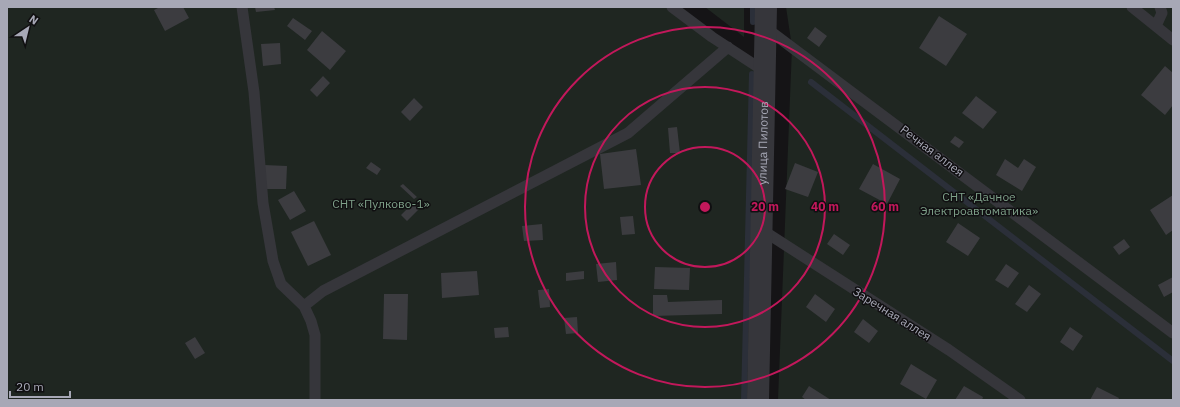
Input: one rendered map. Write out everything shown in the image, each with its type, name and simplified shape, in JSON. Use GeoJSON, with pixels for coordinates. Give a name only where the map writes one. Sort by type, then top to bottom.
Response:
{"type":"FeatureCollection","features":[{"type":"Feature","properties":{"kind":"street","name":"улица Пилотов"},"geometry":{"type":"LineString","coordinates":[[758,400],[766,17]]}},
{"type":"Feature","properties":{"kind":"lane"},"geometry":{"type":"LineString","coordinates":[[242,7],[254,92],[263,203],[273,261],[282,284],[304,306],[312,320],[315,335],[315,400]]}},
{"type":"Feature","properties":{"kind":"lane"},"geometry":{"type":"LineString","coordinates":[[672,7],[764,71]]}},
{"type":"Feature","properties":{"kind":"lane"},"geometry":{"type":"LineString","coordinates":[[1132,7],[1173,40]]}},
{"type":"Feature","properties":{"kind":"lane"},"geometry":{"type":"LineString","coordinates":[[1156,26],[1162,13],[1160,7]]}},
{"type":"Feature","properties":{"kind":"lane","name":"Речная аллея"},"geometry":{"type":"LineString","coordinates":[[766,17],[1173,333]]}},
{"type":"Feature","properties":{"kind":"lane"},"geometry":{"type":"LineString","coordinates":[[304,306],[323,291],[628,133],[728,47]]}},
{"type":"Feature","properties":{"kind":"lane","name":"Заречная аллея"},"geometry":{"type":"LineString","coordinates":[[762,230],[949,350],[1020,400]]}},
{"type":"Feature","properties":{"kind":"green space","name":"СНТ «Пулково-1»"},"geometry":{"type":"Polygon","coordinates":[[[7,7],[672,7],[755,69],[748,400],[7,400],[7,7]]]}},
{"type":"Feature","properties":{"kind":"green space"},"geometry":{"type":"Polygon","coordinates":[[[705,7],[744,7],[744,37],[705,7]]]}},
{"type":"Feature","properties":{"kind":"green space","name":"СНТ «Дачное Электроавтоматика»"},"geometry":{"type":"Polygon","coordinates":[[[786,7],[1173,7],[1173,400],[778,400],[792,47],[786,7]]]}},
{"type":"Feature","properties":{"kind":"building"},"geometry":{"type":"Polygon","coordinates":[[[160,7],[183,7],[189,18],[165,31],[154,10],[160,7]]]}},
{"type":"Feature","properties":{"kind":"building"},"geometry":{"type":"Polygon","coordinates":[[[255,7],[274,7],[275,10],[256,12],[255,7]]]}},
{"type":"Feature","properties":{"kind":"building"},"geometry":{"type":"Polygon","coordinates":[[[939,16],[967,34],[946,66],[919,48],[939,16]]]}},
{"type":"Feature","properties":{"kind":"building"},"geometry":{"type":"Polygon","coordinates":[[[293,18],[312,31],[305,40],[287,26],[293,18]]]}},
{"type":"Feature","properties":{"kind":"building"},"geometry":{"type":"Polygon","coordinates":[[[815,27],[827,36],[819,47],[807,38],[815,27]]]}},
{"type":"Feature","properties":{"kind":"building"},"geometry":{"type":"Polygon","coordinates":[[[322,31],[346,51],[330,70],[307,50],[322,31]]]}},
{"type":"Feature","properties":{"kind":"building"},"geometry":{"type":"Polygon","coordinates":[[[280,43],[281,64],[263,66],[261,44],[280,43]]]}},
{"type":"Feature","properties":{"kind":"building"},"geometry":{"type":"Polygon","coordinates":[[[1165,66],[1173,73],[1173,105],[1165,115],[1141,95],[1165,66]]]}},
{"type":"Feature","properties":{"kind":"building"},"geometry":{"type":"Polygon","coordinates":[[[323,76],[330,83],[317,97],[310,90],[323,76]]]}},
{"type":"Feature","properties":{"kind":"building"},"geometry":{"type":"Polygon","coordinates":[[[976,96],[997,112],[983,129],[962,113],[976,96]]]}},
{"type":"Feature","properties":{"kind":"building"},"geometry":{"type":"Polygon","coordinates":[[[414,98],[423,107],[410,121],[401,112],[414,98]]]}},
{"type":"Feature","properties":{"kind":"building"},"geometry":{"type":"Polygon","coordinates":[[[677,127],[680,153],[670,153],[668,128],[677,127]]]}},
{"type":"Feature","properties":{"kind":"building"},"geometry":{"type":"Polygon","coordinates":[[[955,136],[964,142],[959,148],[950,142],[955,136]]]}},
{"type":"Feature","properties":{"kind":"building"},"geometry":{"type":"Polygon","coordinates":[[[636,149],[641,185],[604,189],[600,154],[636,149]]]}},
{"type":"Feature","properties":{"kind":"building"},"geometry":{"type":"Polygon","coordinates":[[[1005,159],[1018,168],[1024,159],[1036,167],[1022,191],[996,175],[1005,159]]]}},
{"type":"Feature","properties":{"kind":"building"},"geometry":{"type":"Polygon","coordinates":[[[371,162],[381,169],[377,175],[366,168],[371,162]]]}},
{"type":"Feature","properties":{"kind":"building"},"geometry":{"type":"Polygon","coordinates":[[[795,163],[818,172],[808,197],[785,189],[795,163]]]}},
{"type":"Feature","properties":{"kind":"building"},"geometry":{"type":"Polygon","coordinates":[[[873,164],[900,179],[887,204],[859,189],[873,164]]]}},
{"type":"Feature","properties":{"kind":"building"},"geometry":{"type":"Polygon","coordinates":[[[264,165],[287,166],[286,189],[264,189],[264,165]]]}},
{"type":"Feature","properties":{"kind":"building"},"geometry":{"type":"Polygon","coordinates":[[[403,184],[417,197],[414,199],[400,186],[403,184]]]}},
{"type":"Feature","properties":{"kind":"building"},"geometry":{"type":"Polygon","coordinates":[[[294,191],[306,211],[290,220],[278,200],[294,191]]]}},
{"type":"Feature","properties":{"kind":"building"},"geometry":{"type":"Polygon","coordinates":[[[1173,195],[1173,230],[1166,235],[1150,210],[1173,195]]]}},
{"type":"Feature","properties":{"kind":"building"},"geometry":{"type":"Polygon","coordinates":[[[413,203],[419,209],[407,221],[401,215],[413,203]]]}},
{"type":"Feature","properties":{"kind":"building"},"geometry":{"type":"Polygon","coordinates":[[[633,216],[635,234],[622,235],[620,217],[633,216]]]}},
{"type":"Feature","properties":{"kind":"building"},"geometry":{"type":"Polygon","coordinates":[[[314,221],[331,255],[308,266],[291,232],[314,221]]]}},
{"type":"Feature","properties":{"kind":"building"},"geometry":{"type":"Polygon","coordinates":[[[958,223],[980,238],[968,256],[946,242],[958,223]]]}},
{"type":"Feature","properties":{"kind":"building"},"geometry":{"type":"Polygon","coordinates":[[[542,224],[543,240],[524,241],[522,226],[542,224]]]}},
{"type":"Feature","properties":{"kind":"building"},"geometry":{"type":"Polygon","coordinates":[[[834,234],[850,245],[843,255],[827,244],[834,234]]]}},
{"type":"Feature","properties":{"kind":"building"},"geometry":{"type":"Polygon","coordinates":[[[1124,239],[1130,247],[1119,255],[1113,247],[1124,239]]]}},
{"type":"Feature","properties":{"kind":"building"},"geometry":{"type":"Polygon","coordinates":[[[616,262],[617,280],[598,282],[596,264],[616,262]]]}},
{"type":"Feature","properties":{"kind":"building"},"geometry":{"type":"Polygon","coordinates":[[[1006,264],[1019,273],[1008,288],[995,280],[1006,264]]]}},
{"type":"Feature","properties":{"kind":"building"},"geometry":{"type":"Polygon","coordinates":[[[655,267],[690,268],[689,290],[654,289],[655,267]]]}},
{"type":"Feature","properties":{"kind":"building"},"geometry":{"type":"Polygon","coordinates":[[[477,271],[479,295],[442,298],[441,273],[477,271]]]}},
{"type":"Feature","properties":{"kind":"building"},"geometry":{"type":"Polygon","coordinates":[[[584,271],[584,279],[566,281],[566,273],[584,271]]]}},
{"type":"Feature","properties":{"kind":"building"},"geometry":{"type":"Polygon","coordinates":[[[1173,277],[1173,292],[1164,297],[1158,285],[1173,277]]]}},
{"type":"Feature","properties":{"kind":"building"},"geometry":{"type":"Polygon","coordinates":[[[1029,285],[1041,294],[1027,312],[1015,304],[1029,285]]]}},
{"type":"Feature","properties":{"kind":"building"},"geometry":{"type":"Polygon","coordinates":[[[549,289],[550,307],[540,308],[538,290],[549,289]]]}},
{"type":"Feature","properties":{"kind":"building"},"geometry":{"type":"Polygon","coordinates":[[[384,294],[408,294],[407,340],[383,339],[384,294]]]}},
{"type":"Feature","properties":{"kind":"building"},"geometry":{"type":"Polygon","coordinates":[[[815,294],[835,309],[826,322],[806,307],[815,294]]]}},
{"type":"Feature","properties":{"kind":"building"},"geometry":{"type":"Polygon","coordinates":[[[653,295],[667,295],[668,302],[722,300],[722,314],[653,316],[653,295]]]}},
{"type":"Feature","properties":{"kind":"building"},"geometry":{"type":"Polygon","coordinates":[[[577,317],[578,333],[566,334],[564,318],[577,317]]]}},
{"type":"Feature","properties":{"kind":"building"},"geometry":{"type":"Polygon","coordinates":[[[863,319],[878,331],[869,343],[854,332],[863,319]]]}},
{"type":"Feature","properties":{"kind":"building"},"geometry":{"type":"Polygon","coordinates":[[[508,327],[509,337],[495,338],[494,328],[508,327]]]}},
{"type":"Feature","properties":{"kind":"building"},"geometry":{"type":"Polygon","coordinates":[[[1070,327],[1083,336],[1073,351],[1060,342],[1070,327]]]}},
{"type":"Feature","properties":{"kind":"building"},"geometry":{"type":"Polygon","coordinates":[[[195,337],[205,353],[195,359],[185,343],[195,337]]]}},
{"type":"Feature","properties":{"kind":"building"},"geometry":{"type":"Polygon","coordinates":[[[911,364],[937,380],[926,399],[900,384],[911,364]]]}},
{"type":"Feature","properties":{"kind":"building"},"geometry":{"type":"Polygon","coordinates":[[[809,386],[831,400],[806,400],[802,397],[809,386]]]}},
{"type":"Feature","properties":{"kind":"building"},"geometry":{"type":"Polygon","coordinates":[[[964,386],[983,397],[982,400],[955,400],[964,386]]]}},
{"type":"Feature","properties":{"kind":"building"},"geometry":{"type":"Polygon","coordinates":[[[1097,387],[1119,398],[1118,400],[1090,400],[1097,387]]]}},
{"type":"Feature","properties":{"kind":"waterway"},"geometry":{"type":"LineString","coordinates":[[753,7],[753,22]]}},
{"type":"Feature","properties":{"kind":"waterway"},"geometry":{"type":"LineString","coordinates":[[744,400],[752,74]]}},
{"type":"Feature","properties":{"kind":"waterway"},"geometry":{"type":"LineString","coordinates":[[811,82],[1173,361]]}}]}
